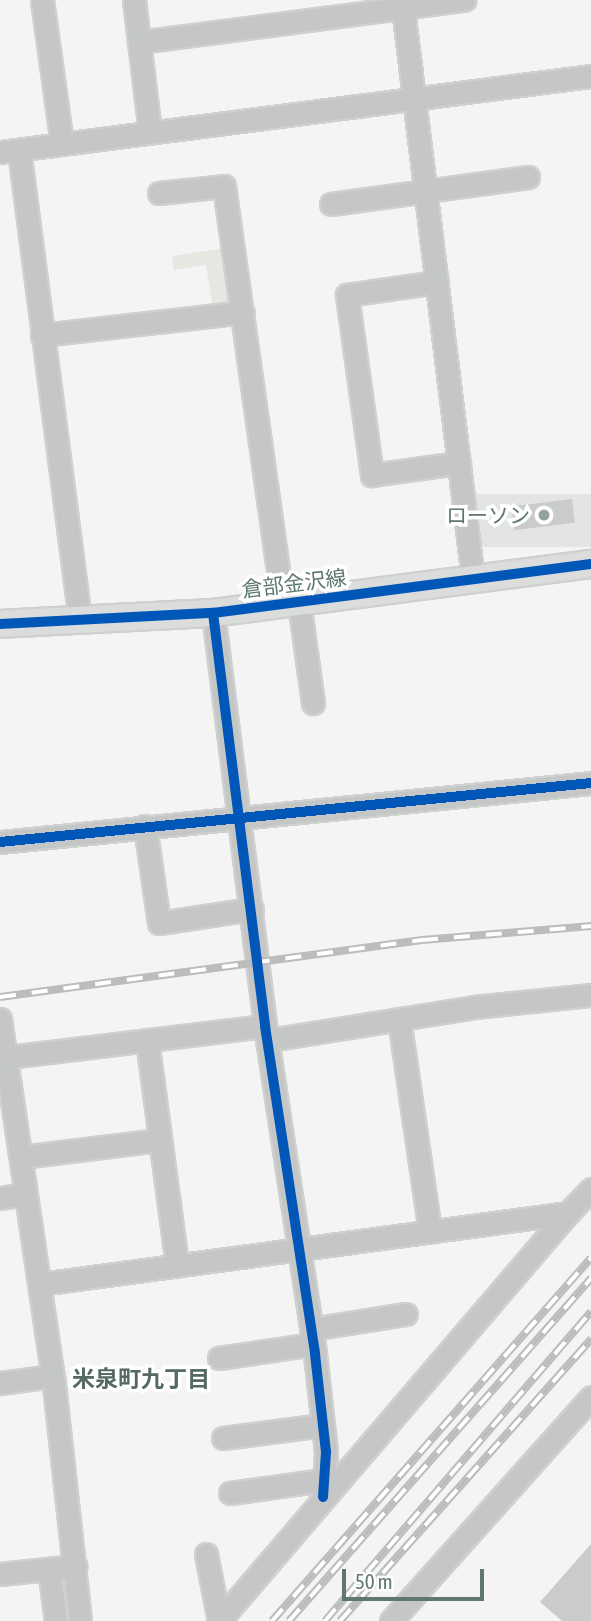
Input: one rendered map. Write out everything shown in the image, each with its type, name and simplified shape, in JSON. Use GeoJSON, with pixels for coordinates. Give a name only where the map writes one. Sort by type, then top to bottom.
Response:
{"type":"FeatureCollection","features":[{"type":"Feature","properties":{"kind":"main road","name":"倉部金沢線"},"geometry":{"type":"LineString","coordinates":[[0,624],[212,613],[591,564]]}},
{"type":"Feature","properties":{"kind":"street"},"geometry":{"type":"LineString","coordinates":[[43,0],[62,144]]}},
{"type":"Feature","properties":{"kind":"street"},"geometry":{"type":"LineString","coordinates":[[134,0],[150,132]]}},
{"type":"Feature","properties":{"kind":"street"},"geometry":{"type":"LineString","coordinates":[[139,42],[403,5],[464,0]]}},
{"type":"Feature","properties":{"kind":"street"},"geometry":{"type":"LineString","coordinates":[[403,5],[473,579]]}},
{"type":"Feature","properties":{"kind":"street"},"geometry":{"type":"LineString","coordinates":[[80,621],[42,335],[9,151],[591,76]]}},
{"type":"Feature","properties":{"kind":"street"},"geometry":{"type":"LineString","coordinates":[[331,204],[528,177]]}},
{"type":"Feature","properties":{"kind":"street"},"geometry":{"type":"LineString","coordinates":[[159,193],[224,186],[291,603],[313,703]]}},
{"type":"Feature","properties":{"kind":"street"},"geometry":{"type":"LineString","coordinates":[[437,282],[347,295],[372,475],[459,463]]}},
{"type":"Feature","properties":{"kind":"street"},"geometry":{"type":"LineString","coordinates":[[42,335],[243,312]]}},
{"type":"Feature","properties":{"kind":"street"},"geometry":{"type":"LineString","coordinates":[[212,613],[267,1033],[312,1337],[323,1425],[324,1488]]}},
{"type":"Feature","properties":{"kind":"street"},"geometry":{"type":"LineString","coordinates":[[0,842],[591,783]]}},
{"type":"Feature","properties":{"kind":"street"},"geometry":{"type":"LineString","coordinates":[[145,826],[159,923],[252,909]]}},
{"type":"Feature","properties":{"kind":"street"},"geometry":{"type":"LineString","coordinates":[[8,1057],[147,1040],[267,1033],[399,1019],[591,995]]}},
{"type":"Feature","properties":{"kind":"street"},"geometry":{"type":"LineString","coordinates":[[0,1018],[8,1057],[7,1110],[21,1157],[54,1376],[80,1621]]}},
{"type":"Feature","properties":{"kind":"street"},"geometry":{"type":"LineString","coordinates":[[399,1019],[430,1232]]}},
{"type":"Feature","properties":{"kind":"street"},"geometry":{"type":"LineString","coordinates":[[147,1040],[177,1264]]}},
{"type":"Feature","properties":{"kind":"street"},"geometry":{"type":"LineString","coordinates":[[21,1157],[160,1140]]}},
{"type":"Feature","properties":{"kind":"street"},"geometry":{"type":"LineString","coordinates":[[219,1621],[324,1488],[591,1189]]}},
{"type":"Feature","properties":{"kind":"street"},"geometry":{"type":"LineString","coordinates":[[0,1198],[26,1194]]}},
{"type":"Feature","properties":{"kind":"street"},"geometry":{"type":"LineString","coordinates":[[40,1284],[298,1247],[568,1213]]}},
{"type":"Feature","properties":{"kind":"street"},"geometry":{"type":"LineString","coordinates":[[219,1358],[406,1314]]}},
{"type":"Feature","properties":{"kind":"street"},"geometry":{"type":"LineString","coordinates":[[0,1383],[54,1376]]}},
{"type":"Feature","properties":{"kind":"street"},"geometry":{"type":"LineString","coordinates":[[391,1621],[591,1397]]}},
{"type":"Feature","properties":{"kind":"street"},"geometry":{"type":"LineString","coordinates":[[223,1438],[323,1425]]}},
{"type":"Feature","properties":{"kind":"street"},"geometry":{"type":"LineString","coordinates":[[230,1493],[324,1488]]}},
{"type":"Feature","properties":{"kind":"street"},"geometry":{"type":"LineString","coordinates":[[206,1554],[219,1621]]}},
{"type":"Feature","properties":{"kind":"street"},"geometry":{"type":"LineString","coordinates":[[0,1574],[76,1566]]}},
{"type":"Feature","properties":{"kind":"street"},"geometry":{"type":"LineString","coordinates":[[49,1569],[56,1621]]}},
{"type":"Feature","properties":{"kind":"shaded area"},"geometry":{"type":"Polygon","coordinates":[[[225,248],[233,300],[227,308],[213,310],[206,265],[174,270],[172,256],[225,248]]]}},
{"type":"Feature","properties":{"kind":"shaded area"},"geometry":{"type":"Polygon","coordinates":[[[473,494],[591,494],[591,547],[473,547],[473,494]]]}},
{"type":"Feature","properties":{"kind":"building","name":"ローソン"},"geometry":{"type":"Polygon","coordinates":[[[572,499],[575,523],[514,530],[511,506],[572,499]]]}},
{"type":"Feature","properties":{"kind":"building"},"geometry":{"type":"Polygon","coordinates":[[[591,1544],[591,1621],[562,1621],[540,1602],[591,1544]]]}},
{"type":"Feature","properties":{"kind":"railway"},"geometry":{"type":"LineString","coordinates":[[0,997],[422,940],[591,926]]}},
{"type":"Feature","properties":{"kind":"railway"},"geometry":{"type":"LineString","coordinates":[[272,1621],[591,1258]]}},
{"type":"Feature","properties":{"kind":"railway"},"geometry":{"type":"LineString","coordinates":[[289,1621],[591,1278]]}},
{"type":"Feature","properties":{"kind":"railway"},"geometry":{"type":"LineString","coordinates":[[325,1621],[591,1312]]}},
{"type":"Feature","properties":{"kind":"railway"},"geometry":{"type":"LineString","coordinates":[[340,1621],[591,1339]]}},
{"type":"Feature","properties":{"kind":"cycle path"},"geometry":{"type":"LineString","coordinates":[[0,624],[213,613],[591,564]]}},
{"type":"Feature","properties":{"kind":"cycle path"},"geometry":{"type":"LineString","coordinates":[[213,613],[265,1026],[315,1354],[326,1452],[323,1497]]}},
{"type":"Feature","properties":{"kind":"cycle path"},"geometry":{"type":"LineString","coordinates":[[0,842],[591,783]]}},
{"type":"Feature","properties":{"kind":"place","name":"ローソン"},"geometry":{"type":"Point","coordinates":[544,515]}},
{"type":"Feature","properties":{"kind":"district","name":"米泉町九丁目"},"geometry":{"type":"Point","coordinates":[141,1379]}}]}
